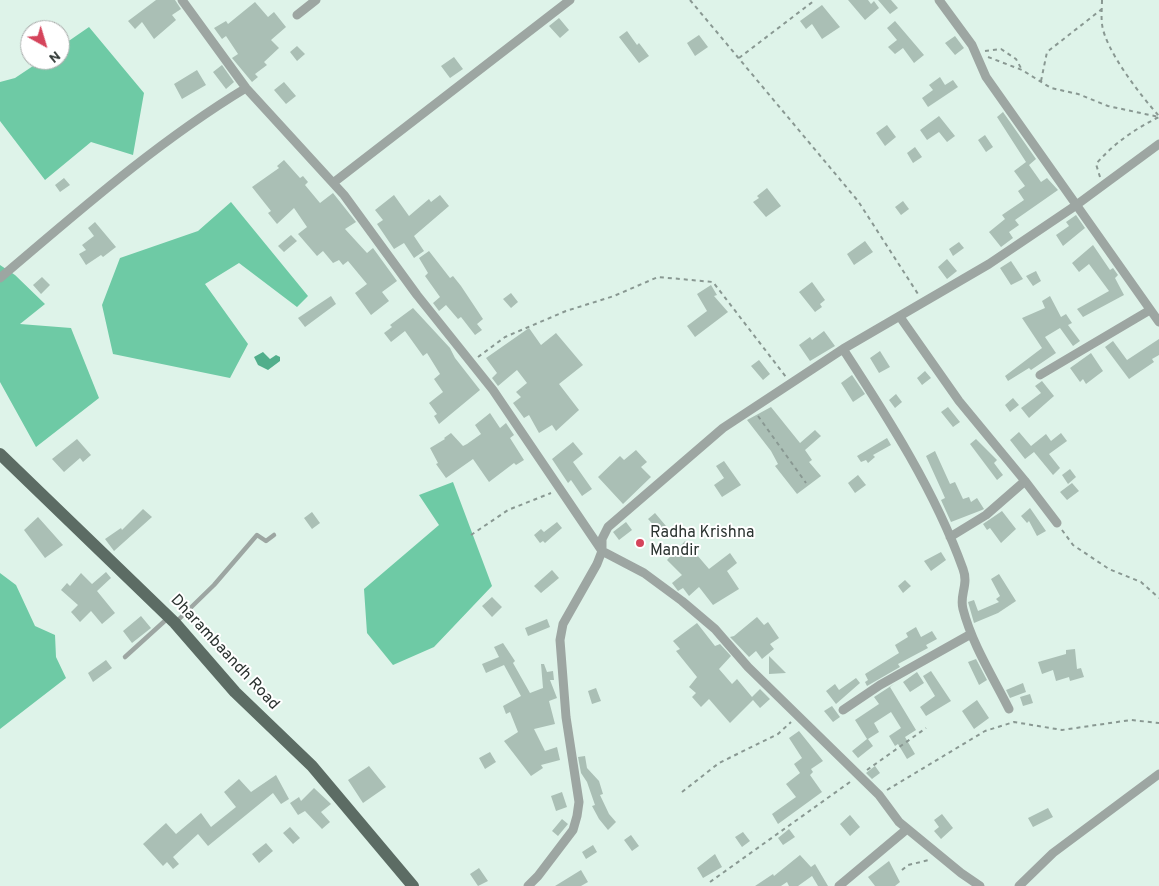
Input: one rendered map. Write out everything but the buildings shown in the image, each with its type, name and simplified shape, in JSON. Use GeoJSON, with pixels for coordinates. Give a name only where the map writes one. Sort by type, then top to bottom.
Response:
{"type":"FeatureCollection","features":[{"type":"Feature","properties":{"kind":"main road","name":"Dharambaandh Road"},"geometry":{"type":"LineString","coordinates":[[0,454],[172,620],[235,692],[312,766],[413,886]]}},
{"type":"Feature","properties":{"kind":"street"},"geometry":{"type":"LineString","coordinates":[[182,0],[246,88],[333,183],[493,390],[602,551],[644,573],[682,601],[715,629],[748,667],[857,777],[879,796],[907,829],[980,886]]}},
{"type":"Feature","properties":{"kind":"street"},"geometry":{"type":"LineString","coordinates":[[297,15],[316,0]]}},
{"type":"Feature","properties":{"kind":"street"},"geometry":{"type":"LineString","coordinates":[[333,183],[570,0]]}},
{"type":"Feature","properties":{"kind":"street"},"geometry":{"type":"LineString","coordinates":[[939,0],[975,52],[986,77],[1045,158],[1075,206],[1159,322]]}},
{"type":"Feature","properties":{"kind":"street"},"geometry":{"type":"LineString","coordinates":[[0,278],[88,201],[204,114],[246,88]]}},
{"type":"Feature","properties":{"kind":"street"},"geometry":{"type":"LineString","coordinates":[[528,886],[538,876],[573,830],[577,816],[579,802],[566,717],[560,640],[563,624],[597,564],[602,551],[602,539],[608,527],[716,434],[752,408],[843,349],[924,304],[989,264],[1075,206],[1159,144]]}},
{"type":"Feature","properties":{"kind":"street"},"geometry":{"type":"LineString","coordinates":[[1040,375],[1150,310]]}},
{"type":"Feature","properties":{"kind":"street"},"geometry":{"type":"LineString","coordinates":[[900,317],[959,401],[1026,481],[1057,523]]}},
{"type":"Feature","properties":{"kind":"street"},"geometry":{"type":"LineString","coordinates":[[843,349],[875,398],[923,482],[950,537],[964,571],[966,582],[961,599],[971,634],[1009,709]]}},
{"type":"Feature","properties":{"kind":"street"},"geometry":{"type":"LineString","coordinates":[[950,537],[986,515],[1026,481]]}},
{"type":"Feature","properties":{"kind":"street"},"geometry":{"type":"LineString","coordinates":[[843,710],[880,685],[971,634]]}},
{"type":"Feature","properties":{"kind":"street"},"geometry":{"type":"LineString","coordinates":[[1019,886],[1053,854],[1159,774]]}},
{"type":"Feature","properties":{"kind":"street"},"geometry":{"type":"LineString","coordinates":[[840,886],[907,829]]}},
{"type":"Feature","properties":{"kind":"lane"},"geometry":{"type":"LineString","coordinates":[[125,657],[214,584],[257,535],[266,541],[274,535]]}},
{"type":"Feature","properties":{"kind":"path"},"geometry":{"type":"LineString","coordinates":[[690,0],[858,201],[924,304]]}},
{"type":"Feature","properties":{"kind":"path"},"geometry":{"type":"LineString","coordinates":[[739,58],[815,0]]}},
{"type":"Feature","properties":{"kind":"path"},"geometry":{"type":"LineString","coordinates":[[1102,0],[1102,25],[1113,51],[1142,98],[1159,117]]}},
{"type":"Feature","properties":{"kind":"path"},"geometry":{"type":"LineString","coordinates":[[1041,82],[1048,52],[1102,8]]}},
{"type":"Feature","properties":{"kind":"path"},"geometry":{"type":"LineString","coordinates":[[975,52],[1001,48],[1016,59],[1022,70]]}},
{"type":"Feature","properties":{"kind":"path"},"geometry":{"type":"LineString","coordinates":[[975,52],[1022,70],[1052,88],[1078,94],[1108,106],[1159,117]]}},
{"type":"Feature","properties":{"kind":"path"},"geometry":{"type":"LineString","coordinates":[[1102,186],[1096,164],[1133,130],[1159,117]]}},
{"type":"Feature","properties":{"kind":"path"},"geometry":{"type":"LineString","coordinates":[[471,362],[505,337],[566,311],[614,296],[658,277],[713,282],[762,349],[790,382]]}},
{"type":"Feature","properties":{"kind":"path"},"geometry":{"type":"LineString","coordinates":[[752,408],[806,484]]}},
{"type":"Feature","properties":{"kind":"path"},"geometry":{"type":"LineString","coordinates":[[471,535],[508,510],[560,488]]}},
{"type":"Feature","properties":{"kind":"path"},"geometry":{"type":"LineString","coordinates":[[1057,523],[1073,545],[1109,569],[1141,582],[1159,598]]}},
{"type":"Feature","properties":{"kind":"path"},"geometry":{"type":"LineString","coordinates":[[682,792],[719,763],[778,734],[798,716]]}},
{"type":"Feature","properties":{"kind":"path"},"geometry":{"type":"LineString","coordinates":[[879,796],[985,731],[1014,722],[1062,730],[1130,720],[1159,723]]}},
{"type":"Feature","properties":{"kind":"path"},"geometry":{"type":"LineString","coordinates":[[710,882],[926,728]]}},
{"type":"Feature","properties":{"kind":"path"},"geometry":{"type":"LineString","coordinates":[[902,870],[908,865],[929,860],[937,854]]}},
{"type":"Feature","properties":{"kind":"shaded area"},"geometry":{"type":"Polygon","coordinates":[[[89,27],[144,93],[133,155],[91,142],[45,180],[0,121],[0,82],[15,78],[27,70],[70,70],[70,40],[89,27]]]}},
{"type":"Feature","properties":{"kind":"shaded area"},"geometry":{"type":"Polygon","coordinates":[[[231,202],[308,296],[297,307],[239,263],[205,284],[248,344],[230,378],[113,354],[102,305],[120,258],[198,231],[231,202]]]}},
{"type":"Feature","properties":{"kind":"shaded area"},"geometry":{"type":"Polygon","coordinates":[[[0,265],[15,275],[45,304],[20,324],[71,328],[99,398],[36,447],[0,382],[0,265]]]}},
{"type":"Feature","properties":{"kind":"shaded area"},"geometry":{"type":"Polygon","coordinates":[[[263,352],[270,359],[276,355],[280,357],[280,361],[268,370],[258,365],[254,357],[263,352]]]}},
{"type":"Feature","properties":{"kind":"shaded area"},"geometry":{"type":"Polygon","coordinates":[[[453,482],[492,586],[434,647],[393,665],[367,633],[364,589],[439,525],[419,495],[453,482]]]}},
{"type":"Feature","properties":{"kind":"shaded area"},"geometry":{"type":"Polygon","coordinates":[[[0,573],[16,585],[35,626],[55,635],[56,657],[66,678],[0,729],[0,573]]]}},
{"type":"Feature","properties":{"kind":"place","name":"Radha Krishna Mandir"},"geometry":{"type":"Point","coordinates":[640,543]}}]}
